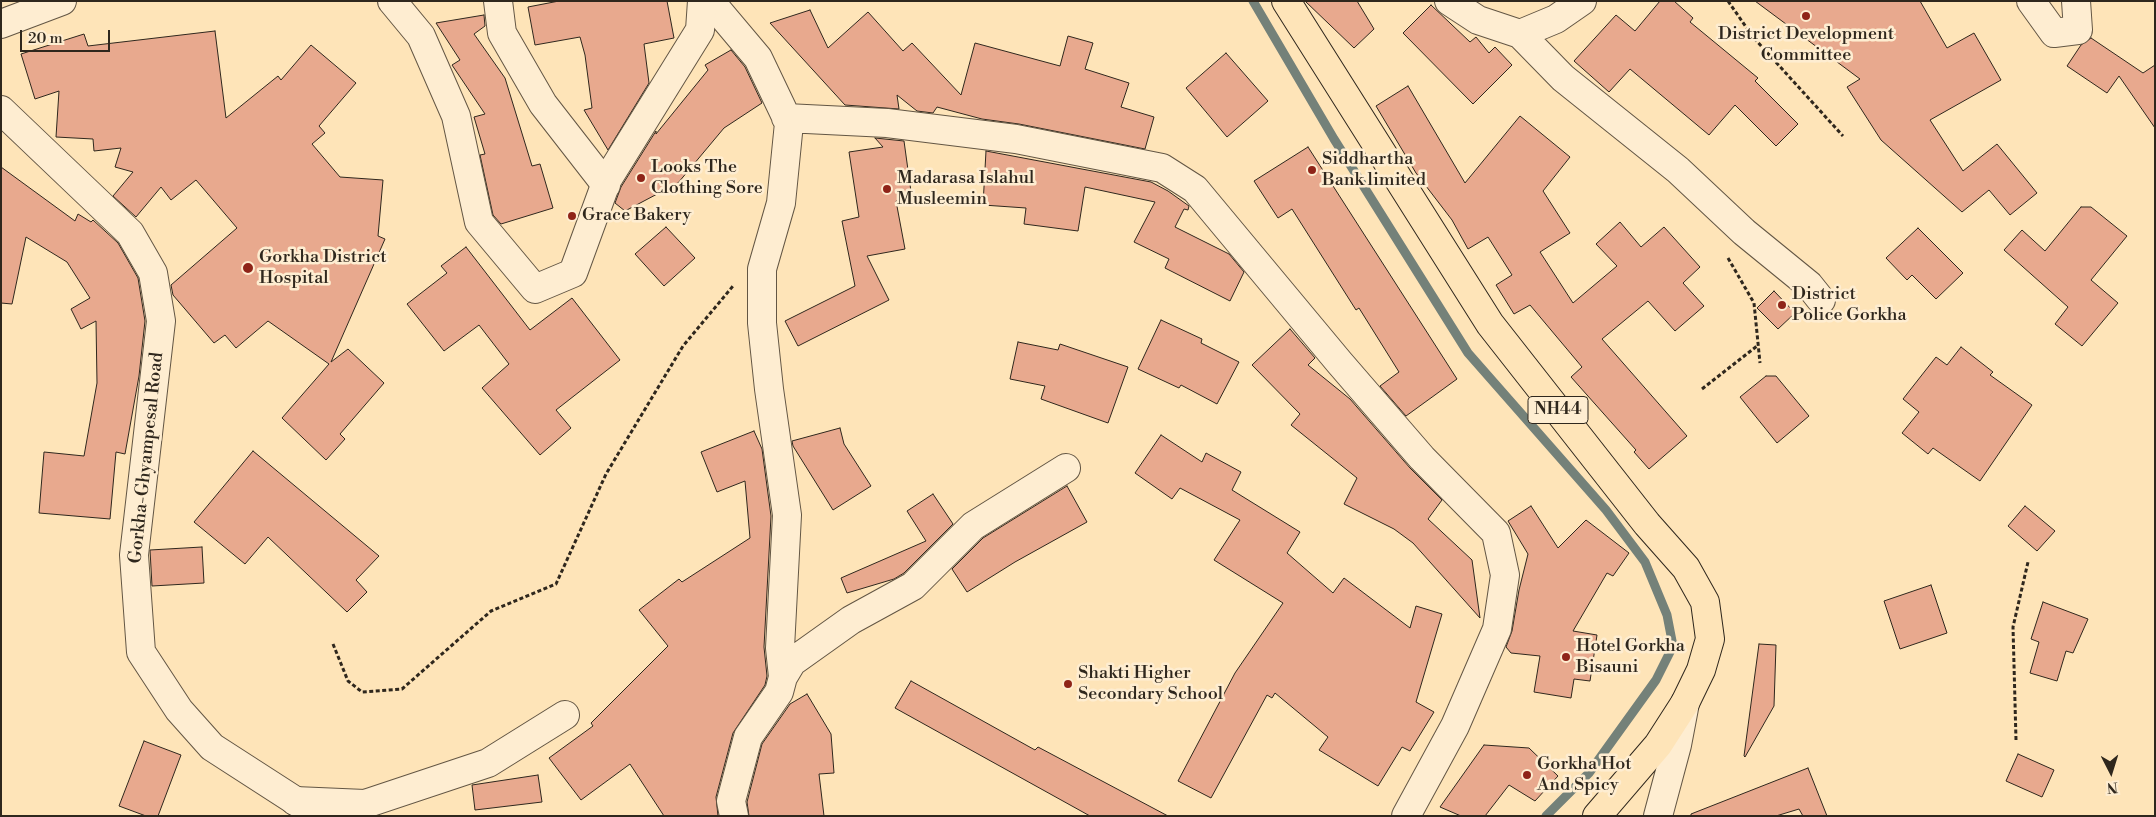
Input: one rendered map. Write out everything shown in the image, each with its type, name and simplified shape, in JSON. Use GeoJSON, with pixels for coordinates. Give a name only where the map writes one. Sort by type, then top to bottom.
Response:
{"type":"FeatureCollection","features":[{"type":"Feature","properties":{"kind":"main road","name":"NH44"},"geometry":{"type":"LineString","coordinates":[[1286,1],[1490,324],[1647,524],[1686,568],[1705,602],[1710,639],[1701,670],[1685,703],[1658,745],[1597,816]]}},
{"type":"Feature","properties":{"kind":"street"},"geometry":{"type":"LineString","coordinates":[[1,24],[62,1]]}},
{"type":"Feature","properties":{"kind":"street"},"geometry":{"type":"LineString","coordinates":[[392,1],[421,36],[456,116],[479,222],[535,290],[573,273],[606,185],[700,30],[702,1]]}},
{"type":"Feature","properties":{"kind":"street"},"geometry":{"type":"LineString","coordinates":[[498,1],[502,34],[539,96],[606,185]]}},
{"type":"Feature","properties":{"kind":"street"},"geometry":{"type":"LineString","coordinates":[[710,1],[758,58],[789,123],[781,203],[762,268],[763,333],[787,515],[780,648],[783,677]]}},
{"type":"Feature","properties":{"kind":"street"},"geometry":{"type":"LineString","coordinates":[[1449,1],[1478,20],[1520,34],[1563,78],[1678,170],[1744,232],[1809,285],[1821,300]]}},
{"type":"Feature","properties":{"kind":"street"},"geometry":{"type":"LineString","coordinates":[[1520,34],[1556,19],[1582,1]]}},
{"type":"Feature","properties":{"kind":"street"},"geometry":{"type":"LineString","coordinates":[[2031,1],[2054,33],[2078,30],[2076,1]]}},
{"type":"Feature","properties":{"kind":"street","name":"Gorkha-Ghyampesal Road"},"geometry":{"type":"LineString","coordinates":[[1,110],[130,234],[153,273],[161,321],[134,555],[142,652],[179,710],[212,747],[319,816]]}},
{"type":"Feature","properties":{"kind":"street"},"geometry":{"type":"LineString","coordinates":[[786,118],[887,123],[1016,139],[1162,168],[1195,189],[1416,451],[1496,533],[1505,575],[1497,629],[1455,726],[1406,816]]}},
{"type":"Feature","properties":{"kind":"street"},"geometry":{"type":"LineString","coordinates":[[734,816],[731,801],[748,737],[779,692],[783,677],[792,662],[851,620],[912,586],[972,526],[1066,468]]}},
{"type":"Feature","properties":{"kind":"street"},"geometry":{"type":"LineString","coordinates":[[1658,816],[1677,744],[1685,703]]}},
{"type":"Feature","properties":{"kind":"street"},"geometry":{"type":"LineString","coordinates":[[295,800],[365,804],[488,763],[565,716]]}},
{"type":"Feature","properties":{"kind":"path"},"geometry":{"type":"LineString","coordinates":[[1728,1],[1753,38],[1843,136]]}},
{"type":"Feature","properties":{"kind":"path"},"geometry":{"type":"LineString","coordinates":[[1723,250],[1754,303],[1760,363]]}},
{"type":"Feature","properties":{"kind":"path"},"geometry":{"type":"LineString","coordinates":[[333,644],[348,681],[362,692],[402,689],[491,611],[556,584],[606,474],[683,346],[740,278],[762,268]]}},
{"type":"Feature","properties":{"kind":"path"},"geometry":{"type":"LineString","coordinates":[[1702,389],[1757,346]]}},
{"type":"Feature","properties":{"kind":"path"},"geometry":{"type":"LineString","coordinates":[[2016,740],[2013,627],[2028,562]]}},
{"type":"Feature","properties":{"kind":"building"},"geometry":{"type":"Polygon","coordinates":[[[559,1],[667,1],[674,38],[644,44],[649,83],[608,150],[584,110],[592,108],[585,55],[580,37],[535,45],[528,7],[559,1]]]}},
{"type":"Feature","properties":{"kind":"building"},"geometry":{"type":"Polygon","coordinates":[[[1305,1],[1357,1],[1374,29],[1354,48],[1305,1]]]}},
{"type":"Feature","properties":{"kind":"building"},"geometry":{"type":"Polygon","coordinates":[[[1660,1],[1674,1],[1693,18],[1690,22],[1758,78],[1755,81],[1798,124],[1776,146],[1735,105],[1709,135],[1630,69],[1609,92],[1574,61],[1616,15],[1635,31],[1660,1]]]}},
{"type":"Feature","properties":{"kind":"building"},"geometry":{"type":"Polygon","coordinates":[[[1755,1],[1920,1],[1947,48],[1974,33],[2001,80],[1930,120],[1963,171],[1997,144],[2037,193],[2010,215],[1989,190],[1962,212],[1881,140],[1847,87],[1860,79],[1755,1]]]}},
{"type":"Feature","properties":{"kind":"building"},"geometry":{"type":"Polygon","coordinates":[[[1431,5],[1470,42],[1476,37],[1489,53],[1495,47],[1512,65],[1473,104],[1403,33],[1431,5]]]}},
{"type":"Feature","properties":{"kind":"building"},"geometry":{"type":"Polygon","coordinates":[[[810,10],[828,48],[868,12],[903,51],[912,43],[961,95],[975,43],[1060,66],[1068,36],[1093,43],[1085,69],[1129,83],[1121,107],[1154,117],[1145,149],[1019,124],[982,119],[937,107],[933,113],[917,111],[897,95],[899,109],[845,105],[770,23],[810,10]]]}},
{"type":"Feature","properties":{"kind":"building"},"geometry":{"type":"Polygon","coordinates":[[[484,15],[485,26],[474,34],[505,78],[532,166],[540,164],[553,208],[501,224],[493,215],[480,155],[485,154],[474,117],[485,114],[452,65],[460,60],[436,23],[484,15]]]}},
{"type":"Feature","properties":{"kind":"building"},"geometry":{"type":"Polygon","coordinates":[[[215,31],[226,118],[278,76],[281,80],[311,45],[356,83],[319,126],[325,133],[312,144],[340,177],[383,180],[378,236],[385,239],[331,362],[348,349],[384,383],[340,434],[345,439],[326,460],[282,418],[329,364],[268,321],[236,348],[225,335],[214,343],[173,295],[171,285],[237,228],[196,180],[171,200],[161,187],[136,217],[113,196],[133,172],[115,167],[121,148],[94,151],[93,139],[56,137],[59,91],[35,99],[21,54],[84,34],[88,46],[215,31]]]}},
{"type":"Feature","properties":{"kind":"building"},"geometry":{"type":"Polygon","coordinates":[[[2091,38],[2143,73],[2155,65],[2155,128],[2119,76],[2107,93],[2067,66],[2081,45],[2091,38]]]}},
{"type":"Feature","properties":{"kind":"building"},"geometry":{"type":"Polygon","coordinates":[[[731,50],[745,67],[762,103],[724,128],[678,183],[625,211],[615,203],[621,187],[656,131],[656,134],[708,70],[705,65],[731,50]]]}},
{"type":"Feature","properties":{"kind":"building"},"geometry":{"type":"Polygon","coordinates":[[[1226,53],[1268,101],[1227,137],[1186,88],[1226,53]]]}},
{"type":"Feature","properties":{"kind":"building"},"geometry":{"type":"Polygon","coordinates":[[[1408,86],[1465,183],[1520,116],[1570,157],[1543,191],[1570,233],[1540,252],[1573,303],[1617,266],[1596,244],[1620,222],[1641,247],[1664,227],[1700,267],[1683,283],[1704,306],[1675,331],[1648,301],[1602,339],[1687,436],[1649,469],[1634,452],[1636,450],[1571,377],[1582,367],[1530,305],[1514,314],[1496,285],[1512,275],[1488,237],[1468,249],[1452,220],[1416,173],[1376,106],[1408,86]]]}},
{"type":"Feature","properties":{"kind":"building"},"geometry":{"type":"Polygon","coordinates":[[[875,138],[904,141],[912,199],[896,201],[905,249],[867,256],[889,300],[798,346],[785,321],[855,286],[842,221],[859,217],[849,152],[883,147],[875,138]]]}},
{"type":"Feature","properties":{"kind":"building"},"geometry":{"type":"Polygon","coordinates":[[[1308,147],[1457,379],[1406,416],[1380,386],[1399,372],[1359,308],[1356,310],[1292,209],[1278,218],[1254,181],[1308,147]]]}},
{"type":"Feature","properties":{"kind":"building"},"geometry":{"type":"Polygon","coordinates":[[[986,151],[1151,182],[1168,191],[1189,206],[1188,210],[1184,209],[1175,227],[1229,254],[1244,272],[1230,301],[1165,268],[1169,259],[1134,242],[1155,202],[1085,187],[1078,231],[1024,224],[1026,208],[983,205],[986,151]]]}},
{"type":"Feature","properties":{"kind":"building"},"geometry":{"type":"Polygon","coordinates":[[[1,167],[75,221],[78,214],[91,222],[93,220],[118,243],[138,278],[145,321],[139,376],[125,454],[116,452],[110,519],[39,513],[44,452],[84,456],[97,383],[96,321],[81,329],[71,309],[90,298],[67,262],[26,237],[12,304],[1,303],[1,167]]]}},
{"type":"Feature","properties":{"kind":"building"},"geometry":{"type":"Polygon","coordinates":[[[2081,207],[2091,207],[2127,236],[2091,280],[2118,303],[2082,346],[2055,324],[2068,307],[2004,250],[2022,230],[2045,251],[2081,207]]]}},
{"type":"Feature","properties":{"kind":"building"},"geometry":{"type":"Polygon","coordinates":[[[666,227],[695,258],[664,286],[635,254],[666,227]]]}},
{"type":"Feature","properties":{"kind":"building"},"geometry":{"type":"Polygon","coordinates":[[[1918,228],[1963,273],[1936,299],[1912,275],[1907,280],[1886,258],[1918,228]]]}},
{"type":"Feature","properties":{"kind":"building"},"geometry":{"type":"Polygon","coordinates":[[[466,247],[530,330],[572,298],[620,360],[556,410],[571,428],[540,455],[482,388],[509,364],[479,325],[444,351],[407,304],[447,273],[441,266],[466,247]]]}},
{"type":"Feature","properties":{"kind":"building"},"geometry":{"type":"Polygon","coordinates":[[[1774,291],[1795,313],[1778,329],[1757,308],[1774,291]]]}},
{"type":"Feature","properties":{"kind":"building"},"geometry":{"type":"Polygon","coordinates":[[[1161,320],[1202,339],[1201,343],[1239,362],[1217,404],[1181,385],[1179,388],[1138,369],[1161,320]]]}},
{"type":"Feature","properties":{"kind":"building"},"geometry":{"type":"Polygon","coordinates":[[[1290,329],[1315,358],[1308,365],[1350,399],[1410,468],[1442,500],[1428,519],[1472,560],[1480,618],[1413,543],[1394,529],[1344,504],[1357,478],[1291,425],[1300,414],[1252,365],[1290,329]]]}},
{"type":"Feature","properties":{"kind":"building"},"geometry":{"type":"Polygon","coordinates":[[[1018,342],[1058,350],[1060,344],[1128,367],[1108,423],[1041,399],[1045,386],[1010,379],[1018,342]]]}},
{"type":"Feature","properties":{"kind":"building"},"geometry":{"type":"Polygon","coordinates":[[[1961,347],[1993,372],[1990,375],[2032,405],[1980,481],[1933,448],[1928,454],[1902,433],[1919,412],[1903,399],[1936,357],[1947,365],[1961,347]]]}},
{"type":"Feature","properties":{"kind":"building"},"geometry":{"type":"Polygon","coordinates":[[[1766,376],[1776,376],[1809,416],[1777,443],[1740,397],[1766,376]]]}},
{"type":"Feature","properties":{"kind":"building"},"geometry":{"type":"Polygon","coordinates":[[[840,428],[844,444],[871,486],[833,510],[793,446],[792,441],[840,428]]]}},
{"type":"Feature","properties":{"kind":"building"},"geometry":{"type":"Polygon","coordinates":[[[754,431],[762,449],[771,516],[764,647],[767,676],[765,685],[733,733],[716,797],[718,816],[664,816],[630,764],[581,800],[549,758],[593,726],[591,723],[668,646],[639,610],[679,579],[682,582],[750,538],[745,481],[717,492],[701,452],[754,431]]]}},
{"type":"Feature","properties":{"kind":"building"},"geometry":{"type":"Polygon","coordinates":[[[1161,435],[1202,462],[1206,453],[1241,472],[1232,490],[1300,532],[1287,553],[1333,593],[1344,578],[1410,628],[1416,606],[1442,614],[1416,702],[1434,712],[1410,751],[1402,747],[1378,786],[1319,750],[1328,737],[1275,693],[1272,698],[1267,695],[1211,798],[1178,781],[1235,673],[1283,603],[1214,560],[1240,520],[1180,488],[1172,499],[1135,473],[1161,435]]]}},
{"type":"Feature","properties":{"kind":"building"},"geometry":{"type":"Polygon","coordinates":[[[253,451],[379,556],[356,580],[367,592],[347,612],[268,537],[245,564],[194,522],[253,451]]]}},
{"type":"Feature","properties":{"kind":"building"},"geometry":{"type":"Polygon","coordinates":[[[1067,486],[1087,522],[1015,562],[967,592],[952,569],[983,538],[1067,486]]]}},
{"type":"Feature","properties":{"kind":"building"},"geometry":{"type":"Polygon","coordinates":[[[933,494],[953,524],[904,573],[894,579],[847,593],[841,578],[926,541],[907,511],[933,494]]]}},
{"type":"Feature","properties":{"kind":"building"},"geometry":{"type":"Polygon","coordinates":[[[1531,506],[1558,548],[1586,520],[1629,553],[1613,576],[1607,573],[1573,631],[1597,635],[1590,681],[1574,679],[1571,698],[1534,692],[1540,656],[1511,653],[1506,647],[1512,631],[1528,554],[1508,521],[1531,506]]]}},
{"type":"Feature","properties":{"kind":"building"},"geometry":{"type":"Polygon","coordinates":[[[2025,506],[2055,531],[2037,551],[2008,526],[2025,506]]]}},
{"type":"Feature","properties":{"kind":"building"},"geometry":{"type":"Polygon","coordinates":[[[202,547],[204,583],[152,586],[150,550],[202,547]]]}},
{"type":"Feature","properties":{"kind":"building"},"geometry":{"type":"Polygon","coordinates":[[[1931,585],[1947,633],[1900,649],[1884,601],[1931,585]]]}},
{"type":"Feature","properties":{"kind":"building"},"geometry":{"type":"Polygon","coordinates":[[[2043,602],[2088,619],[2073,653],[2066,651],[2057,681],[2030,673],[2039,642],[2031,639],[2043,602]]]}},
{"type":"Feature","properties":{"kind":"building"},"geometry":{"type":"Polygon","coordinates":[[[1759,644],[1776,645],[1774,706],[1745,757],[1744,756],[1759,644]]]}},
{"type":"Feature","properties":{"kind":"building"},"geometry":{"type":"Polygon","coordinates":[[[911,681],[1035,750],[1038,747],[1168,816],[1090,816],[895,708],[911,681]]]}},
{"type":"Feature","properties":{"kind":"building"},"geometry":{"type":"Polygon","coordinates":[[[807,694],[831,734],[834,773],[819,774],[824,816],[749,816],[747,802],[762,744],[790,704],[807,694]]]}},
{"type":"Feature","properties":{"kind":"building"},"geometry":{"type":"Polygon","coordinates":[[[144,741],[181,755],[158,816],[146,816],[119,806],[144,741]]]}},
{"type":"Feature","properties":{"kind":"building"},"geometry":{"type":"Polygon","coordinates":[[[1484,745],[1529,748],[1558,776],[1535,801],[1509,785],[1485,816],[1461,816],[1440,807],[1484,745]]]}},
{"type":"Feature","properties":{"kind":"building"},"geometry":{"type":"Polygon","coordinates":[[[2018,754],[2054,770],[2042,797],[2006,781],[2018,754]]]}},
{"type":"Feature","properties":{"kind":"building"},"geometry":{"type":"Polygon","coordinates":[[[1808,768],[1827,816],[1803,816],[1799,809],[1776,816],[1691,816],[1691,814],[1808,768]]]}},
{"type":"Feature","properties":{"kind":"building"},"geometry":{"type":"Polygon","coordinates":[[[538,775],[542,802],[475,810],[472,785],[538,775]]]}},
{"type":"Feature","properties":{"kind":"waterway"},"geometry":{"type":"LineString","coordinates":[[1253,1],[1334,139],[1468,353],[1606,510],[1645,562],[1667,615],[1673,646],[1656,680],[1589,773],[1546,816]]}},
{"type":"Feature","properties":{"kind":"place","name":"District Development Committee"},"geometry":{"type":"Point","coordinates":[1806,16]}},
{"type":"Feature","properties":{"kind":"place","name":"Siddhartha Bank limited"},"geometry":{"type":"Point","coordinates":[1312,170]}},
{"type":"Feature","properties":{"kind":"place","name":"Looks The Clothing Sore"},"geometry":{"type":"Point","coordinates":[641,178]}},
{"type":"Feature","properties":{"kind":"place","name":"Madarasa Islahul Musleemin"},"geometry":{"type":"Point","coordinates":[887,189]}},
{"type":"Feature","properties":{"kind":"place","name":"Grace Bakery"},"geometry":{"type":"Point","coordinates":[572,216]}},
{"type":"Feature","properties":{"kind":"place","name":"Gorkha District Hospital"},"geometry":{"type":"Point","coordinates":[248,268]}},
{"type":"Feature","properties":{"kind":"place","name":"District Police Gorkha"},"geometry":{"type":"Point","coordinates":[1782,305]}},
{"type":"Feature","properties":{"kind":"place","name":"Hotel Gorkha Bisauni"},"geometry":{"type":"Point","coordinates":[1566,657]}},
{"type":"Feature","properties":{"kind":"place","name":"Shakti Higher Secondary School"},"geometry":{"type":"Point","coordinates":[1068,684]}},
{"type":"Feature","properties":{"kind":"place","name":"Gorkha Hot And Spicy"},"geometry":{"type":"Point","coordinates":[1527,775]}}]}
